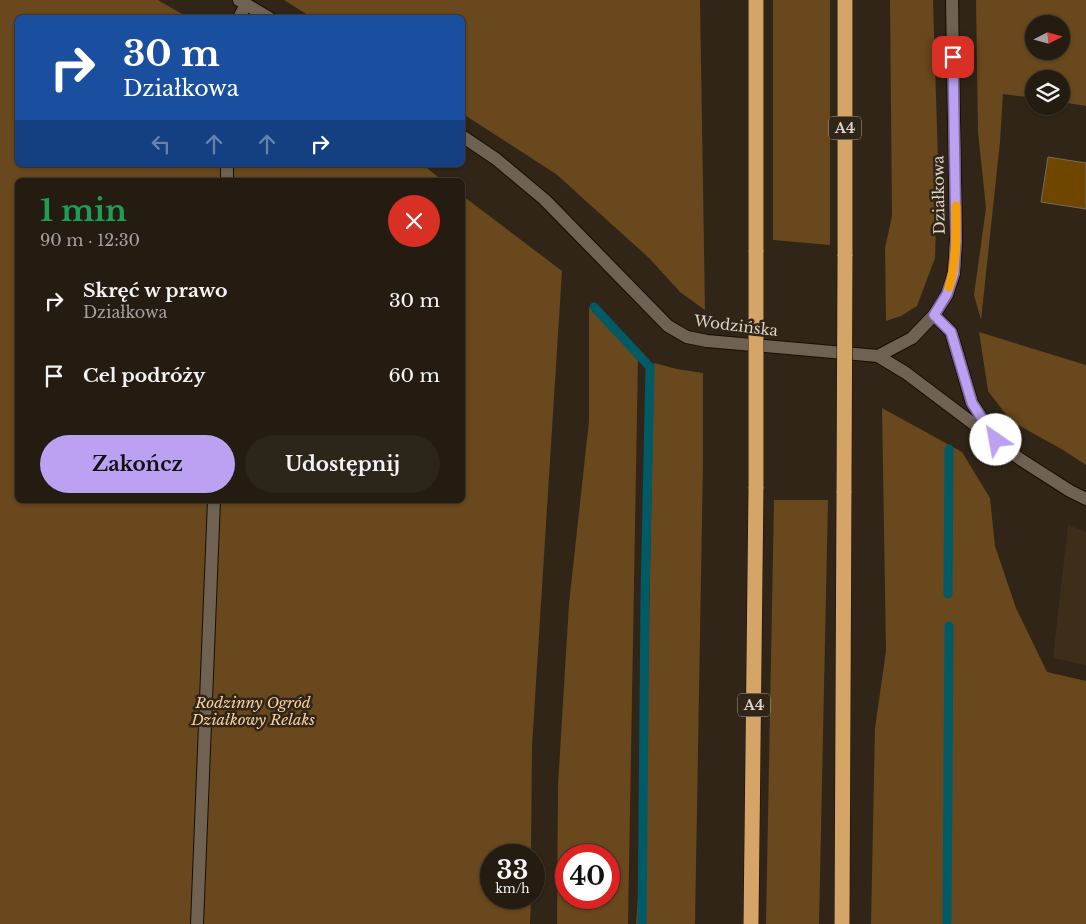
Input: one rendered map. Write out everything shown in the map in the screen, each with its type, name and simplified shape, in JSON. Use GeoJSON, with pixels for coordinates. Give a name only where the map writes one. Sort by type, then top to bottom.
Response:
{"type":"FeatureCollection","features":[{"type":"Feature","properties":{"kind":"highway","name":"A4"},"geometry":{"type":"LineString","coordinates":[[751,924],[756,487],[756,0]]}},
{"type":"Feature","properties":{"kind":"highway","name":"A4"},"geometry":{"type":"LineString","coordinates":[[842,924],[845,0]]}},
{"type":"Feature","properties":{"kind":"street","name":"Działkowa"},"geometry":{"type":"LineString","coordinates":[[878,356],[912,338],[934,315],[947,294],[954,273],[956,240],[952,0]]}},
{"type":"Feature","properties":{"kind":"street"},"geometry":{"type":"LineString","coordinates":[[240,15],[242,2],[265,15]]}},
{"type":"Feature","properties":{"kind":"street","name":"Wodzińska"},"geometry":{"type":"LineString","coordinates":[[465,138],[496,159],[545,200],[668,326],[687,337],[707,342],[878,356],[906,373],[1020,459],[1086,499]]}},
{"type":"Feature","properties":{"kind":"street","name":"Wodzińska"},"geometry":{"type":"LineString","coordinates":[[934,315],[951,332],[972,403],[996,440]]}},
{"type":"Feature","properties":{"kind":"street"},"geometry":{"type":"LineString","coordinates":[[197,924],[214,503]]}},
{"type":"Feature","properties":{"kind":"shaded area"},"geometry":{"type":"Polygon","coordinates":[[[1068,525],[1086,532],[1086,665],[1053,658],[1068,525]]]}},
{"type":"Feature","properties":{"kind":"green space","name":"Rodzinny Ogród Działkowy Relaks"},"geometry":{"type":"Polygon","coordinates":[[[0,0],[158,0],[184,15],[15,15],[15,167],[426,167],[439,178],[15,178],[15,503],[465,503],[465,198],[562,271],[532,746],[531,844],[480,844],[480,909],[531,909],[530,924],[0,924],[0,0]]]}},
{"type":"Feature","properties":{"kind":"green space"},"geometry":{"type":"Polygon","coordinates":[[[284,0],[700,0],[705,310],[680,292],[649,258],[556,174],[465,115],[465,15],[308,15],[284,0]]]}},
{"type":"Feature","properties":{"kind":"green space"},"geometry":{"type":"Polygon","coordinates":[[[773,0],[830,0],[830,245],[773,240],[773,0]]]}},
{"type":"Feature","properties":{"kind":"green space"},"geometry":{"type":"Polygon","coordinates":[[[890,0],[933,0],[938,160],[935,258],[917,306],[901,316],[886,321],[885,248],[892,216],[890,0]]]}},
{"type":"Feature","properties":{"kind":"green space"},"geometry":{"type":"Polygon","coordinates":[[[976,0],[1086,0],[1086,106],[1070,103],[1070,70],[1025,70],[1025,97],[1003,94],[1000,142],[981,320],[974,295],[986,208],[978,132],[976,0]]]}},
{"type":"Feature","properties":{"kind":"green space"},"geometry":{"type":"Polygon","coordinates":[[[589,307],[638,357],[628,924],[557,924],[557,909],[620,909],[620,844],[558,844],[558,785],[569,604],[589,421],[589,307]]]}},
{"type":"Feature","properties":{"kind":"green space"},"geometry":{"type":"Polygon","coordinates":[[[979,332],[1086,365],[1086,465],[1011,421],[988,391],[979,332]]]}},
{"type":"Feature","properties":{"kind":"green space"},"geometry":{"type":"Polygon","coordinates":[[[654,363],[703,373],[695,924],[636,924],[646,786],[654,363]]]}},
{"type":"Feature","properties":{"kind":"green space"},"geometry":{"type":"Polygon","coordinates":[[[882,408],[962,452],[990,498],[995,546],[1016,608],[1047,672],[1086,681],[1086,924],[871,924],[875,728],[886,651],[882,408]]]}},
{"type":"Feature","properties":{"kind":"green space"},"geometry":{"type":"Polygon","coordinates":[[[774,500],[828,500],[819,924],[766,924],[774,500]]]}},
{"type":"Feature","properties":{"kind":"building"},"geometry":{"type":"Polygon","coordinates":[[[1048,157],[1086,163],[1086,209],[1041,202],[1048,157]]]}},
{"type":"Feature","properties":{"kind":"waterway"},"geometry":{"type":"LineString","coordinates":[[594,307],[650,367],[645,597],[642,924]]}},
{"type":"Feature","properties":{"kind":"waterway"},"geometry":{"type":"LineString","coordinates":[[948,594],[949,449]]}},
{"type":"Feature","properties":{"kind":"waterway"},"geometry":{"type":"LineString","coordinates":[[947,924],[949,626]]}},
{"type":"Feature","properties":{"kind":"slow traffic"},"geometry":{"type":"LineString","coordinates":[[949,287],[954,273],[956,206]]}},
{"type":"Feature","properties":{"kind":"route"},"geometry":{"type":"LineString","coordinates":[[953,57],[956,191],[954,273],[947,294],[934,315],[951,332],[972,403],[996,440]]}}]}
